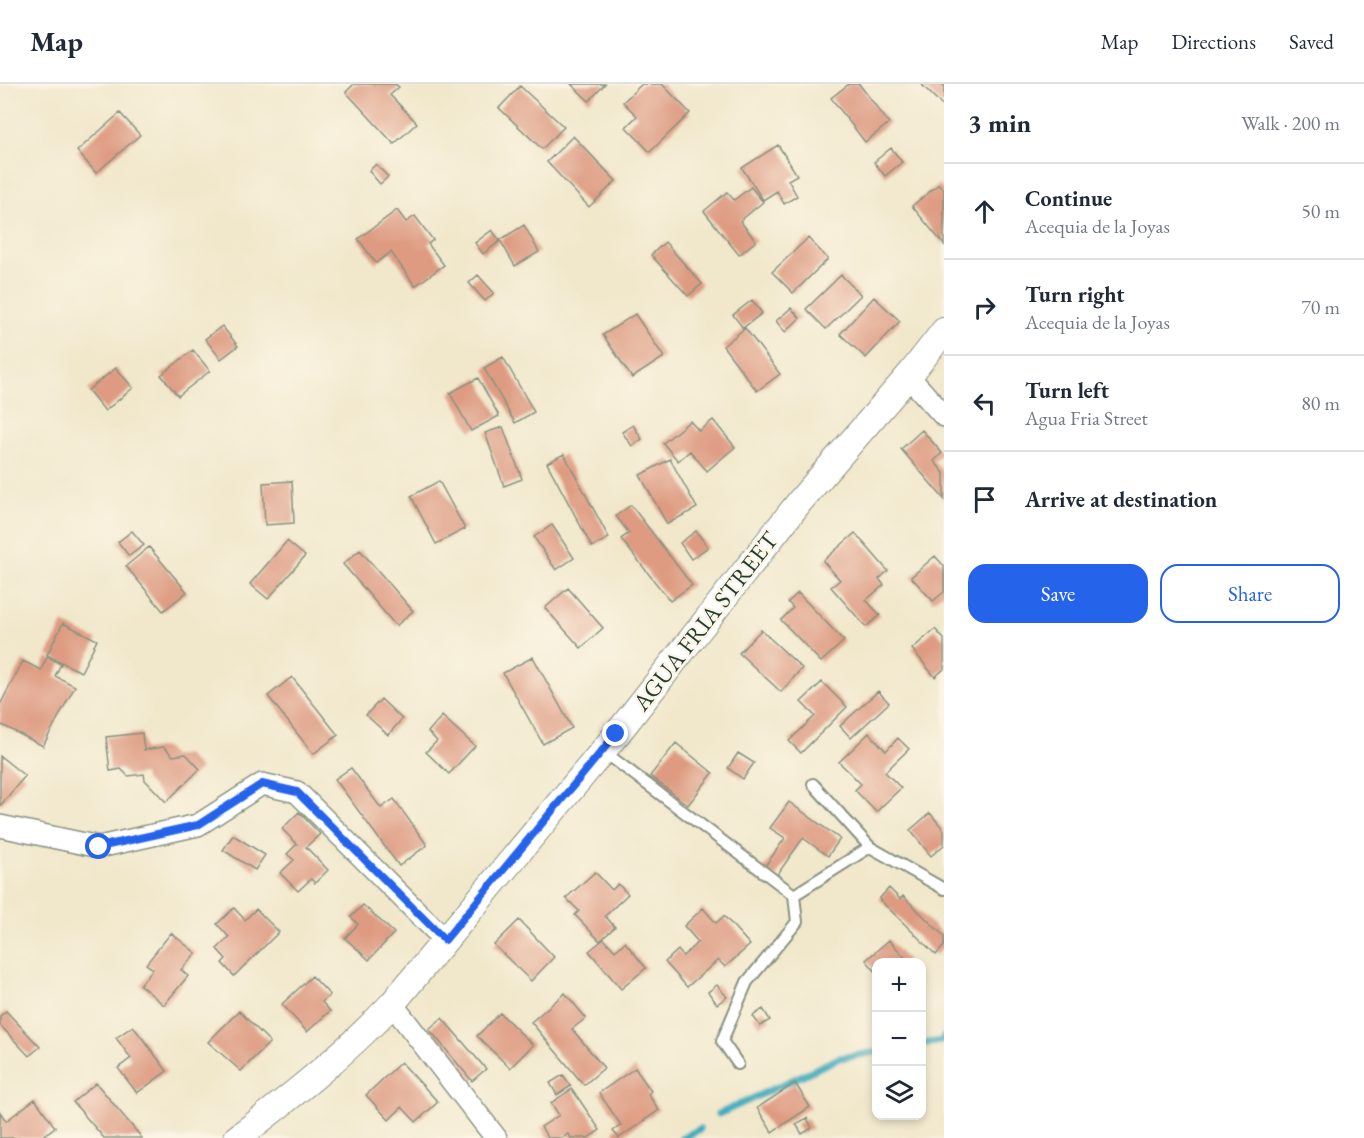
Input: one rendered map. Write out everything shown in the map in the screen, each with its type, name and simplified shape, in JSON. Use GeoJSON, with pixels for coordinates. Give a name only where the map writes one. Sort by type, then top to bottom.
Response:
{"type":"FeatureCollection","features":[{"type":"Feature","properties":{"kind":"street","name":"AGUA FRIA STREET"},"geometry":{"type":"LineString","coordinates":[[237,1138],[309,1082],[360,1038],[392,1004],[603,751],[801,500],[944,331]]}},
{"type":"Feature","properties":{"kind":"street"},"geometry":{"type":"LineString","coordinates":[[908,376],[944,416]]}},
{"type":"Feature","properties":{"kind":"street"},"geometry":{"type":"LineString","coordinates":[[0,826],[99,847],[198,825],[262,784],[297,792],[445,940]]}},
{"type":"Feature","properties":{"kind":"street"},"geometry":{"type":"LineString","coordinates":[[392,1004],[496,1138]]}},
{"type":"Feature","properties":{"kind":"lane"},"geometry":{"type":"LineString","coordinates":[[603,751],[794,895],[797,922],[747,982],[722,1041],[738,1064]]}},
{"type":"Feature","properties":{"kind":"lane"},"geometry":{"type":"LineString","coordinates":[[813,784],[870,847],[944,888]]}},
{"type":"Feature","properties":{"kind":"lane"},"geometry":{"type":"LineString","coordinates":[[794,895],[870,847]]}},
{"type":"Feature","properties":{"kind":"building"},"geometry":{"type":"Polygon","coordinates":[[[354,84],[395,84],[399,87],[390,95],[417,123],[394,144],[346,92],[354,84]]]}},
{"type":"Feature","properties":{"kind":"building"},"geometry":{"type":"Polygon","coordinates":[[[571,84],[605,84],[589,101],[571,84]]]}},
{"type":"Feature","properties":{"kind":"building"},"geometry":{"type":"Polygon","coordinates":[[[642,84],[662,84],[690,113],[650,152],[626,127],[637,116],[623,102],[642,84]]]}},
{"type":"Feature","properties":{"kind":"building"},"geometry":{"type":"Polygon","coordinates":[[[849,84],[859,84],[889,123],[865,142],[831,98],[849,84]]]}},
{"type":"Feature","properties":{"kind":"building"},"geometry":{"type":"Polygon","coordinates":[[[921,84],[944,84],[944,103],[942,105],[921,84]]]}},
{"type":"Feature","properties":{"kind":"building"},"geometry":{"type":"Polygon","coordinates":[[[520,86],[564,127],[542,149],[499,108],[520,86]]]}},
{"type":"Feature","properties":{"kind":"building"},"geometry":{"type":"Polygon","coordinates":[[[120,113],[140,135],[96,173],[77,151],[120,113]]]}},
{"type":"Feature","properties":{"kind":"building"},"geometry":{"type":"Polygon","coordinates":[[[573,136],[616,181],[589,207],[547,162],[573,136]]]}},
{"type":"Feature","properties":{"kind":"building"},"geometry":{"type":"Polygon","coordinates":[[[778,145],[797,175],[788,180],[797,196],[784,204],[777,191],[763,200],[742,168],[778,145]]]}},
{"type":"Feature","properties":{"kind":"building"},"geometry":{"type":"Polygon","coordinates":[[[891,148],[902,162],[885,176],[874,162],[891,148]]]}},
{"type":"Feature","properties":{"kind":"building"},"geometry":{"type":"Polygon","coordinates":[[[376,164],[388,177],[380,184],[369,171],[376,164]]]}},
{"type":"Feature","properties":{"kind":"building"},"geometry":{"type":"Polygon","coordinates":[[[939,184],[944,190],[944,245],[912,206],[939,184]]]}},
{"type":"Feature","properties":{"kind":"building"},"geometry":{"type":"Polygon","coordinates":[[[751,187],[763,202],[740,221],[756,241],[739,255],[704,211],[727,192],[734,200],[751,187]]]}},
{"type":"Feature","properties":{"kind":"building"},"geometry":{"type":"Polygon","coordinates":[[[397,210],[406,222],[415,216],[433,240],[428,244],[444,265],[415,286],[391,252],[376,263],[358,239],[397,210]]]}},
{"type":"Feature","properties":{"kind":"building"},"geometry":{"type":"Polygon","coordinates":[[[524,225],[539,252],[515,266],[500,240],[524,225]]]}},
{"type":"Feature","properties":{"kind":"building"},"geometry":{"type":"Polygon","coordinates":[[[492,230],[500,241],[483,254],[475,243],[492,230]]]}},
{"type":"Feature","properties":{"kind":"building"},"geometry":{"type":"Polygon","coordinates":[[[808,238],[828,259],[793,293],[772,272],[808,238]]]}},
{"type":"Feature","properties":{"kind":"building"},"geometry":{"type":"Polygon","coordinates":[[[665,242],[702,284],[688,296],[651,255],[665,242]]]}},
{"type":"Feature","properties":{"kind":"building"},"geometry":{"type":"Polygon","coordinates":[[[478,275],[494,293],[485,301],[469,283],[478,275]]]}},
{"type":"Feature","properties":{"kind":"building"},"geometry":{"type":"Polygon","coordinates":[[[841,275],[861,295],[826,329],[806,309],[841,275]]]}},
{"type":"Feature","properties":{"kind":"building"},"geometry":{"type":"Polygon","coordinates":[[[874,297],[900,321],[866,358],[840,334],[874,297]]]}},
{"type":"Feature","properties":{"kind":"building"},"geometry":{"type":"Polygon","coordinates":[[[752,300],[762,313],[743,328],[733,315],[752,300]]]}},
{"type":"Feature","properties":{"kind":"building"},"geometry":{"type":"Polygon","coordinates":[[[791,308],[800,318],[785,332],[776,321],[791,308]]]}},
{"type":"Feature","properties":{"kind":"building"},"geometry":{"type":"Polygon","coordinates":[[[635,314],[664,357],[632,378],[603,335],[635,314]]]}},
{"type":"Feature","properties":{"kind":"building"},"geometry":{"type":"Polygon","coordinates":[[[222,326],[238,346],[221,359],[205,339],[222,326]]]}},
{"type":"Feature","properties":{"kind":"building"},"geometry":{"type":"Polygon","coordinates":[[[745,328],[780,374],[757,391],[723,346],[745,328]]]}},
{"type":"Feature","properties":{"kind":"building"},"geometry":{"type":"Polygon","coordinates":[[[193,350],[210,371],[178,396],[161,375],[193,350]]]}},
{"type":"Feature","properties":{"kind":"building"},"geometry":{"type":"Polygon","coordinates":[[[503,357],[534,412],[515,423],[484,368],[503,357]]]}},
{"type":"Feature","properties":{"kind":"building"},"geometry":{"type":"Polygon","coordinates":[[[116,368],[133,388],[105,411],[88,390],[116,368]]]}},
{"type":"Feature","properties":{"kind":"building"},"geometry":{"type":"Polygon","coordinates":[[[478,378],[499,416],[471,431],[450,393],[478,378]]]}},
{"type":"Feature","properties":{"kind":"building"},"geometry":{"type":"Polygon","coordinates":[[[713,420],[735,447],[707,471],[690,451],[678,461],[663,443],[690,421],[699,431],[713,420]]]}},
{"type":"Feature","properties":{"kind":"building"},"geometry":{"type":"Polygon","coordinates":[[[633,425],[642,439],[632,446],[622,432],[633,425]]]}},
{"type":"Feature","properties":{"kind":"building"},"geometry":{"type":"Polygon","coordinates":[[[503,427],[522,479],[504,486],[485,433],[503,427]]]}},
{"type":"Feature","properties":{"kind":"building"},"geometry":{"type":"Polygon","coordinates":[[[922,430],[942,453],[934,461],[944,473],[944,499],[901,449],[922,430]]]}},
{"type":"Feature","properties":{"kind":"building"},"geometry":{"type":"Polygon","coordinates":[[[564,454],[609,538],[592,547],[547,463],[564,454]]]}},
{"type":"Feature","properties":{"kind":"building"},"geometry":{"type":"Polygon","coordinates":[[[670,459],[697,508],[667,524],[640,475],[670,459]]]}},
{"type":"Feature","properties":{"kind":"building"},"geometry":{"type":"Polygon","coordinates":[[[292,481],[294,523],[265,525],[263,483],[292,481]]]}},
{"type":"Feature","properties":{"kind":"building"},"geometry":{"type":"Polygon","coordinates":[[[439,481],[465,529],[436,544],[411,496],[439,481]]]}},
{"type":"Feature","properties":{"kind":"building"},"geometry":{"type":"Polygon","coordinates":[[[631,505],[692,585],[670,601],[621,539],[629,533],[616,516],[631,505]]]}},
{"type":"Feature","properties":{"kind":"building"},"geometry":{"type":"Polygon","coordinates":[[[552,525],[574,558],[556,570],[534,537],[552,525]]]}},
{"type":"Feature","properties":{"kind":"building"},"geometry":{"type":"Polygon","coordinates":[[[132,531],[144,545],[129,556],[118,542],[132,531]]]}},
{"type":"Feature","properties":{"kind":"building"},"geometry":{"type":"Polygon","coordinates":[[[696,531],[708,547],[691,559],[680,543],[696,531]]]}},
{"type":"Feature","properties":{"kind":"building"},"geometry":{"type":"Polygon","coordinates":[[[855,533],[888,571],[879,579],[884,585],[866,600],[880,615],[866,627],[831,587],[840,580],[823,561],[855,533]]]}},
{"type":"Feature","properties":{"kind":"building"},"geometry":{"type":"Polygon","coordinates":[[[287,541],[305,556],[268,599],[250,584],[287,541]]]}},
{"type":"Feature","properties":{"kind":"building"},"geometry":{"type":"Polygon","coordinates":[[[149,547],[187,592],[163,611],[126,566],[149,547]]]}},
{"type":"Feature","properties":{"kind":"building"},"geometry":{"type":"Polygon","coordinates":[[[360,550],[413,611],[396,626],[343,564],[360,550]]]}},
{"type":"Feature","properties":{"kind":"building"},"geometry":{"type":"Polygon","coordinates":[[[935,556],[944,566],[944,592],[933,601],[911,577],[935,556]]]}},
{"type":"Feature","properties":{"kind":"building"},"geometry":{"type":"Polygon","coordinates":[[[568,588],[603,628],[581,648],[545,608],[568,588]]]}},
{"type":"Feature","properties":{"kind":"building"},"geometry":{"type":"Polygon","coordinates":[[[798,593],[844,641],[821,662],[781,620],[793,608],[788,602],[798,593]]]}},
{"type":"Feature","properties":{"kind":"building"},"geometry":{"type":"Polygon","coordinates":[[[63,623],[97,640],[81,672],[47,655],[63,623]]]}},
{"type":"Feature","properties":{"kind":"building"},"geometry":{"type":"Polygon","coordinates":[[[935,629],[944,639],[944,669],[935,677],[912,649],[935,629]]]}},
{"type":"Feature","properties":{"kind":"building"},"geometry":{"type":"Polygon","coordinates":[[[761,630],[802,668],[781,692],[739,653],[761,630]]]}},
{"type":"Feature","properties":{"kind":"building"},"geometry":{"type":"Polygon","coordinates":[[[47,657],[61,664],[55,676],[75,686],[43,746],[0,724],[0,705],[23,661],[41,670],[47,657]]]}},
{"type":"Feature","properties":{"kind":"building"},"geometry":{"type":"Polygon","coordinates":[[[533,657],[572,728],[543,744],[503,673],[533,657]]]}},
{"type":"Feature","properties":{"kind":"building"},"geometry":{"type":"Polygon","coordinates":[[[292,677],[338,735],[313,754],[268,696],[292,677]]]}},
{"type":"Feature","properties":{"kind":"building"},"geometry":{"type":"Polygon","coordinates":[[[822,682],[847,707],[801,753],[789,741],[815,716],[801,702],[822,682]]]}},
{"type":"Feature","properties":{"kind":"building"},"geometry":{"type":"Polygon","coordinates":[[[878,691],[889,703],[851,738],[840,726],[878,691]]]}},
{"type":"Feature","properties":{"kind":"building"},"geometry":{"type":"Polygon","coordinates":[[[381,699],[402,719],[388,735],[366,715],[381,699]]]}},
{"type":"Feature","properties":{"kind":"building"},"geometry":{"type":"Polygon","coordinates":[[[442,716],[475,746],[449,774],[426,752],[437,741],[428,732],[442,716]]]}},
{"type":"Feature","properties":{"kind":"building"},"geometry":{"type":"Polygon","coordinates":[[[142,733],[144,750],[164,747],[173,756],[186,754],[200,769],[166,802],[145,780],[144,774],[128,776],[121,769],[110,771],[106,737],[142,733]]]}},
{"type":"Feature","properties":{"kind":"building"},"geometry":{"type":"Polygon","coordinates":[[[869,733],[886,751],[898,738],[909,749],[885,772],[901,788],[876,812],[855,790],[861,784],[839,762],[869,733]]]}},
{"type":"Feature","properties":{"kind":"building"},"geometry":{"type":"Polygon","coordinates":[[[676,743],[713,773],[688,805],[650,776],[676,743]]]}},
{"type":"Feature","properties":{"kind":"building"},"geometry":{"type":"Polygon","coordinates":[[[738,753],[754,763],[743,779],[728,768],[738,753]]]}},
{"type":"Feature","properties":{"kind":"building"},"geometry":{"type":"Polygon","coordinates":[[[0,756],[25,776],[0,806],[0,756]]]}},
{"type":"Feature","properties":{"kind":"building"},"geometry":{"type":"Polygon","coordinates":[[[351,768],[381,808],[394,799],[427,845],[399,866],[335,779],[351,768]]]}},
{"type":"Feature","properties":{"kind":"building"},"geometry":{"type":"Polygon","coordinates":[[[789,802],[840,839],[828,856],[803,838],[775,878],[763,869],[785,838],[770,828],[789,802]]]}},
{"type":"Feature","properties":{"kind":"building"},"geometry":{"type":"Polygon","coordinates":[[[299,812],[320,834],[306,847],[328,870],[315,883],[311,879],[298,891],[280,873],[294,860],[287,854],[297,844],[282,829],[299,812]]]}},
{"type":"Feature","properties":{"kind":"building"},"geometry":{"type":"Polygon","coordinates":[[[930,813],[944,830],[944,845],[931,856],[910,830],[930,813]]]}},
{"type":"Feature","properties":{"kind":"building"},"geometry":{"type":"Polygon","coordinates":[[[233,835],[265,855],[255,870],[223,850],[233,835]]]}},
{"type":"Feature","properties":{"kind":"building"},"geometry":{"type":"Polygon","coordinates":[[[595,872],[612,890],[618,884],[628,894],[605,916],[615,927],[600,941],[575,915],[579,911],[566,898],[595,872]]]}},
{"type":"Feature","properties":{"kind":"building"},"geometry":{"type":"Polygon","coordinates":[[[889,888],[900,899],[903,896],[944,936],[944,946],[936,955],[879,899],[889,888]]]}},
{"type":"Feature","properties":{"kind":"building"},"geometry":{"type":"Polygon","coordinates":[[[363,905],[394,933],[369,960],[345,938],[358,924],[351,917],[363,905]]]}},
{"type":"Feature","properties":{"kind":"building"},"geometry":{"type":"Polygon","coordinates":[[[234,908],[245,920],[256,909],[279,932],[234,976],[222,963],[226,959],[217,949],[229,937],[217,924],[234,908]]]}},
{"type":"Feature","properties":{"kind":"building"},"geometry":{"type":"Polygon","coordinates":[[[703,908],[716,923],[724,916],[750,945],[725,967],[718,960],[687,987],[665,962],[678,950],[683,956],[698,942],[684,926],[703,908]]]}},
{"type":"Feature","properties":{"kind":"building"},"geometry":{"type":"Polygon","coordinates":[[[519,920],[554,957],[531,981],[494,945],[519,920]]]}},
{"type":"Feature","properties":{"kind":"building"},"geometry":{"type":"Polygon","coordinates":[[[171,933],[196,953],[181,970],[188,976],[164,1005],[140,985],[153,969],[146,964],[171,933]]]}},
{"type":"Feature","properties":{"kind":"building"},"geometry":{"type":"Polygon","coordinates":[[[604,939],[615,951],[625,942],[646,968],[621,989],[589,951],[604,939]]]}},
{"type":"Feature","properties":{"kind":"building"},"geometry":{"type":"Polygon","coordinates":[[[889,940],[905,958],[872,958],[872,967],[866,960],[889,940]]]}},
{"type":"Feature","properties":{"kind":"building"},"geometry":{"type":"Polygon","coordinates":[[[312,976],[330,995],[322,1002],[330,1011],[307,1032],[282,1004],[312,976]]]}},
{"type":"Feature","properties":{"kind":"building"},"geometry":{"type":"Polygon","coordinates":[[[717,985],[727,997],[717,1004],[708,992],[717,985]]]}},
{"type":"Feature","properties":{"kind":"building"},"geometry":{"type":"Polygon","coordinates":[[[565,993],[586,1018],[572,1029],[604,1068],[584,1085],[531,1022],[565,993]]]}},
{"type":"Feature","properties":{"kind":"building"},"geometry":{"type":"Polygon","coordinates":[[[763,1009],[770,1020],[760,1026],[753,1016],[763,1009]]]}},
{"type":"Feature","properties":{"kind":"building"},"geometry":{"type":"Polygon","coordinates":[[[6,1011],[40,1047],[29,1056],[0,1025],[0,1016],[6,1011]]]}},
{"type":"Feature","properties":{"kind":"building"},"geometry":{"type":"Polygon","coordinates":[[[239,1011],[270,1042],[241,1071],[208,1042],[239,1011]]]}},
{"type":"Feature","properties":{"kind":"building"},"geometry":{"type":"Polygon","coordinates":[[[500,1013],[533,1045],[510,1068],[477,1036],[500,1013]]]}},
{"type":"Feature","properties":{"kind":"building"},"geometry":{"type":"Polygon","coordinates":[[[442,1018],[486,1069],[472,1081],[429,1029],[442,1018]]]}},
{"type":"Feature","properties":{"kind":"building"},"geometry":{"type":"Polygon","coordinates":[[[133,1026],[167,1071],[137,1093],[118,1068],[131,1058],[116,1038],[133,1026]]]}},
{"type":"Feature","properties":{"kind":"building"},"geometry":{"type":"Polygon","coordinates":[[[401,1062],[438,1102],[416,1122],[402,1107],[389,1120],[366,1095],[401,1062]]]}},
{"type":"Feature","properties":{"kind":"building"},"geometry":{"type":"Polygon","coordinates":[[[635,1068],[651,1091],[648,1094],[659,1110],[619,1138],[613,1131],[621,1125],[599,1093],[635,1068]]]}},
{"type":"Feature","properties":{"kind":"building"},"geometry":{"type":"Polygon","coordinates":[[[563,1075],[571,1086],[557,1095],[550,1083],[563,1075]]]}},
{"type":"Feature","properties":{"kind":"building"},"geometry":{"type":"Polygon","coordinates":[[[96,1083],[142,1138],[104,1138],[73,1102],[96,1083]]]}},
{"type":"Feature","properties":{"kind":"building"},"geometry":{"type":"Polygon","coordinates":[[[795,1083],[810,1107],[772,1132],[757,1108],[795,1083]]]}},
{"type":"Feature","properties":{"kind":"building"},"geometry":{"type":"Polygon","coordinates":[[[572,1089],[600,1130],[588,1138],[571,1138],[568,1134],[562,1138],[548,1138],[541,1127],[559,1115],[551,1103],[572,1089]]]}},
{"type":"Feature","properties":{"kind":"building"},"geometry":{"type":"Polygon","coordinates":[[[35,1099],[55,1127],[40,1138],[0,1138],[0,1112],[6,1121],[35,1099]]]}},
{"type":"Feature","properties":{"kind":"building"},"geometry":{"type":"Polygon","coordinates":[[[807,1118],[812,1128],[802,1134],[796,1124],[807,1118]]]}},
{"type":"Feature","properties":{"kind":"waterway"},"geometry":{"type":"LineString","coordinates":[[926,1043],[941,1041],[944,1037]]}},
{"type":"Feature","properties":{"kind":"waterway"},"geometry":{"type":"LineString","coordinates":[[719,1114],[839,1058],[872,1053]]}},
{"type":"Feature","properties":{"kind":"waterway"},"geometry":{"type":"LineString","coordinates":[[682,1138],[700,1129]]}},
{"type":"Feature","properties":{"kind":"route"},"geometry":{"type":"LineString","coordinates":[[99,847],[198,825],[262,784],[297,792],[445,940],[616,734]]}}]}
